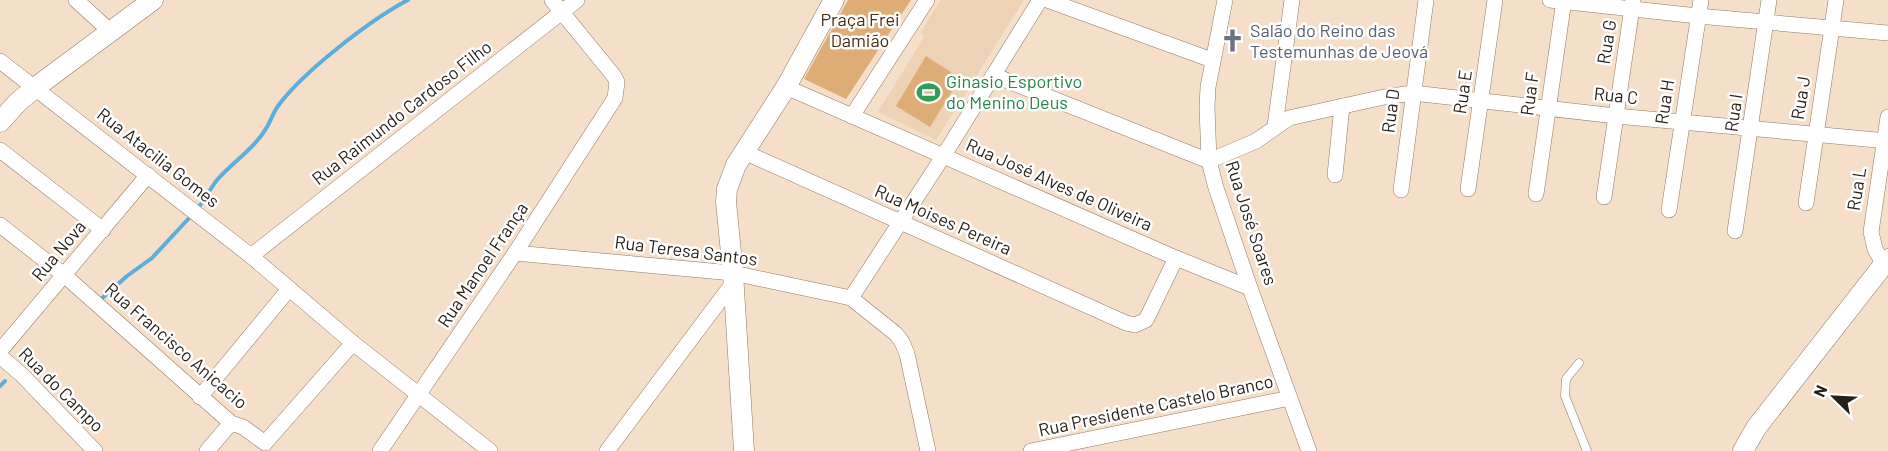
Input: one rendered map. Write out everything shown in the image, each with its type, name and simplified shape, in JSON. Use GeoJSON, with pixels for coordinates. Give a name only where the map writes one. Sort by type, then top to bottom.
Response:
{"type":"FeatureCollection","features":[{"type":"Feature","properties":{"kind":"street"},"geometry":{"type":"LineString","coordinates":[[76,0],[111,32]]}},
{"type":"Feature","properties":{"kind":"street"},"geometry":{"type":"LineString","coordinates":[[0,123],[18,102],[36,87],[153,0]]}},
{"type":"Feature","properties":{"kind":"street"},"geometry":{"type":"LineString","coordinates":[[552,0],[563,12]]}},
{"type":"Feature","properties":{"kind":"street","name":"Rua Raimundo Cardoso Filho"},"geometry":{"type":"LineString","coordinates":[[251,256],[577,0]]}},
{"type":"Feature","properties":{"kind":"street"},"geometry":{"type":"LineString","coordinates":[[744,451],[726,202],[731,176],[786,87],[834,0]]}},
{"type":"Feature","properties":{"kind":"street"},"geometry":{"type":"LineString","coordinates":[[786,87],[852,116],[927,0]]}},
{"type":"Feature","properties":{"kind":"street"},"geometry":{"type":"LineString","coordinates":[[928,451],[907,354],[902,342],[896,334],[851,298],[944,155],[1040,0]]}},
{"type":"Feature","properties":{"kind":"street"},"geometry":{"type":"LineString","coordinates":[[1047,0],[1212,60]]}},
{"type":"Feature","properties":{"kind":"street","name":"Rua José Soares"},"geometry":{"type":"LineString","coordinates":[[1225,0],[1212,60],[1206,107],[1209,161],[1250,288],[1309,451]]}},
{"type":"Feature","properties":{"kind":"street"},"geometry":{"type":"LineString","coordinates":[[1275,126],[1292,0]]}},
{"type":"Feature","properties":{"kind":"street","name":"Rua D"},"geometry":{"type":"LineString","coordinates":[[1401,190],[1426,0]]}},
{"type":"Feature","properties":{"kind":"street","name":"Rua E"},"geometry":{"type":"LineString","coordinates":[[1468,189],[1496,0]]}},
{"type":"Feature","properties":{"kind":"street"},"geometry":{"type":"LineString","coordinates":[[1559,0],[1633,4],[1698,16],[1888,33]]}},
{"type":"Feature","properties":{"kind":"street","name":"Rua F"},"geometry":{"type":"LineString","coordinates":[[1536,194],[1559,0]]}},
{"type":"Feature","properties":{"kind":"street","name":"Rua H"},"geometry":{"type":"LineString","coordinates":[[1669,210],[1701,0]]}},
{"type":"Feature","properties":{"kind":"street","name":"Rua I"},"geometry":{"type":"LineString","coordinates":[[1735,231],[1769,0]]}},
{"type":"Feature","properties":{"kind":"street","name":"Rua J"},"geometry":{"type":"LineString","coordinates":[[1806,203],[1836,0]]}},
{"type":"Feature","properties":{"kind":"street","name":"Rua G"},"geometry":{"type":"LineString","coordinates":[[1604,197],[1633,4]]}},
{"type":"Feature","properties":{"kind":"street","name":"Rua Manoel França"},"geometry":{"type":"LineString","coordinates":[[380,451],[514,253],[615,98],[617,82],[614,76],[563,12]]}},
{"type":"Feature","properties":{"kind":"street","name":"Rua Atacilia Gomes"},"geometry":{"type":"LineString","coordinates":[[0,61],[251,256],[482,449]]}},
{"type":"Feature","properties":{"kind":"street"},"geometry":{"type":"LineString","coordinates":[[993,75],[1209,161]]}},
{"type":"Feature","properties":{"kind":"street","name":"Rua C"},"geometry":{"type":"LineString","coordinates":[[1209,161],[1256,141],[1289,118],[1399,93],[1886,141]]}},
{"type":"Feature","properties":{"kind":"street"},"geometry":{"type":"LineString","coordinates":[[1335,175],[1342,106]]}},
{"type":"Feature","properties":{"kind":"street","name":"Rua José Alves de Oliveira"},"geometry":{"type":"LineString","coordinates":[[852,116],[1176,258],[1250,288]]}},
{"type":"Feature","properties":{"kind":"street","name":"Rua L"},"geometry":{"type":"LineString","coordinates":[[1886,262],[1875,249],[1871,232],[1888,117]]}},
{"type":"Feature","properties":{"kind":"street"},"geometry":{"type":"LineString","coordinates":[[0,150],[103,230]]}},
{"type":"Feature","properties":{"kind":"street","name":"Rua Moises Pereira"},"geometry":{"type":"LineString","coordinates":[[744,152],[1125,323],[1135,325],[1146,320],[1176,258]]}},
{"type":"Feature","properties":{"kind":"street","name":"Rua Nova"},"geometry":{"type":"LineString","coordinates":[[0,354],[148,175]]}},
{"type":"Feature","properties":{"kind":"street","name":"Rua Francisco Anicacio"},"geometry":{"type":"LineString","coordinates":[[0,225],[64,275],[231,423],[243,427],[265,443],[353,343]]}},
{"type":"Feature","properties":{"kind":"street","name":"Rua Teresa Santos"},"geometry":{"type":"LineString","coordinates":[[514,253],[733,278],[851,298]]}},
{"type":"Feature","properties":{"kind":"street"},"geometry":{"type":"LineString","coordinates":[[1743,451],[1756,428],[1886,262]]}},
{"type":"Feature","properties":{"kind":"street"},"geometry":{"type":"LineString","coordinates":[[607,451],[733,278]]}},
{"type":"Feature","properties":{"kind":"street"},"geometry":{"type":"LineString","coordinates":[[200,397],[289,288]]}},
{"type":"Feature","properties":{"kind":"street","name":"Rua do Campo"},"geometry":{"type":"LineString","coordinates":[[0,354],[95,451]]}},
{"type":"Feature","properties":{"kind":"street","name":"Rua Presidente Castelo Branco"},"geometry":{"type":"LineString","coordinates":[[1032,451],[1290,398]]}},
{"type":"Feature","properties":{"kind":"street"},"geometry":{"type":"LineString","coordinates":[[207,451],[231,423]]}},
{"type":"Feature","properties":{"kind":"lane"},"geometry":{"type":"LineString","coordinates":[[1579,363],[1566,379],[1565,396],[1587,451]]}},
{"type":"Feature","properties":{"kind":"shaded area"},"geometry":{"type":"Polygon","coordinates":[[[941,0],[1024,0],[936,140],[878,112],[924,37],[921,32],[941,0]]]}},
{"type":"Feature","properties":{"kind":"green space","name":"Praça Frei Damião"},"geometry":{"type":"Polygon","coordinates":[[[848,0],[911,0],[846,99],[804,79],[848,0]]]}},
{"type":"Feature","properties":{"kind":"green space","name":"Ginasio Esportivo do Menino Deus"},"geometry":{"type":"Polygon","coordinates":[[[926,56],[960,78],[930,127],[896,106],[926,56]]]}},
{"type":"Feature","properties":{"kind":"waterway"},"geometry":{"type":"LineString","coordinates":[[196,210],[217,180],[262,135],[278,106],[304,78],[357,33],[408,0]]}},
{"type":"Feature","properties":{"kind":"waterway"},"geometry":{"type":"LineString","coordinates":[[100,300],[152,258],[191,216]]}},
{"type":"Feature","properties":{"kind":"waterway"},"geometry":{"type":"LineString","coordinates":[[0,386],[5,381]]}},
{"type":"Feature","properties":{"kind":"place","name":"Salão do Reino das Testemunhas de Jeová"},"geometry":{"type":"Point","coordinates":[1232,41]}},
{"type":"Feature","properties":{"kind":"place","name":"Ginasio Esportivo do Menino Deus"},"geometry":{"type":"Point","coordinates":[928,92]}}]}
